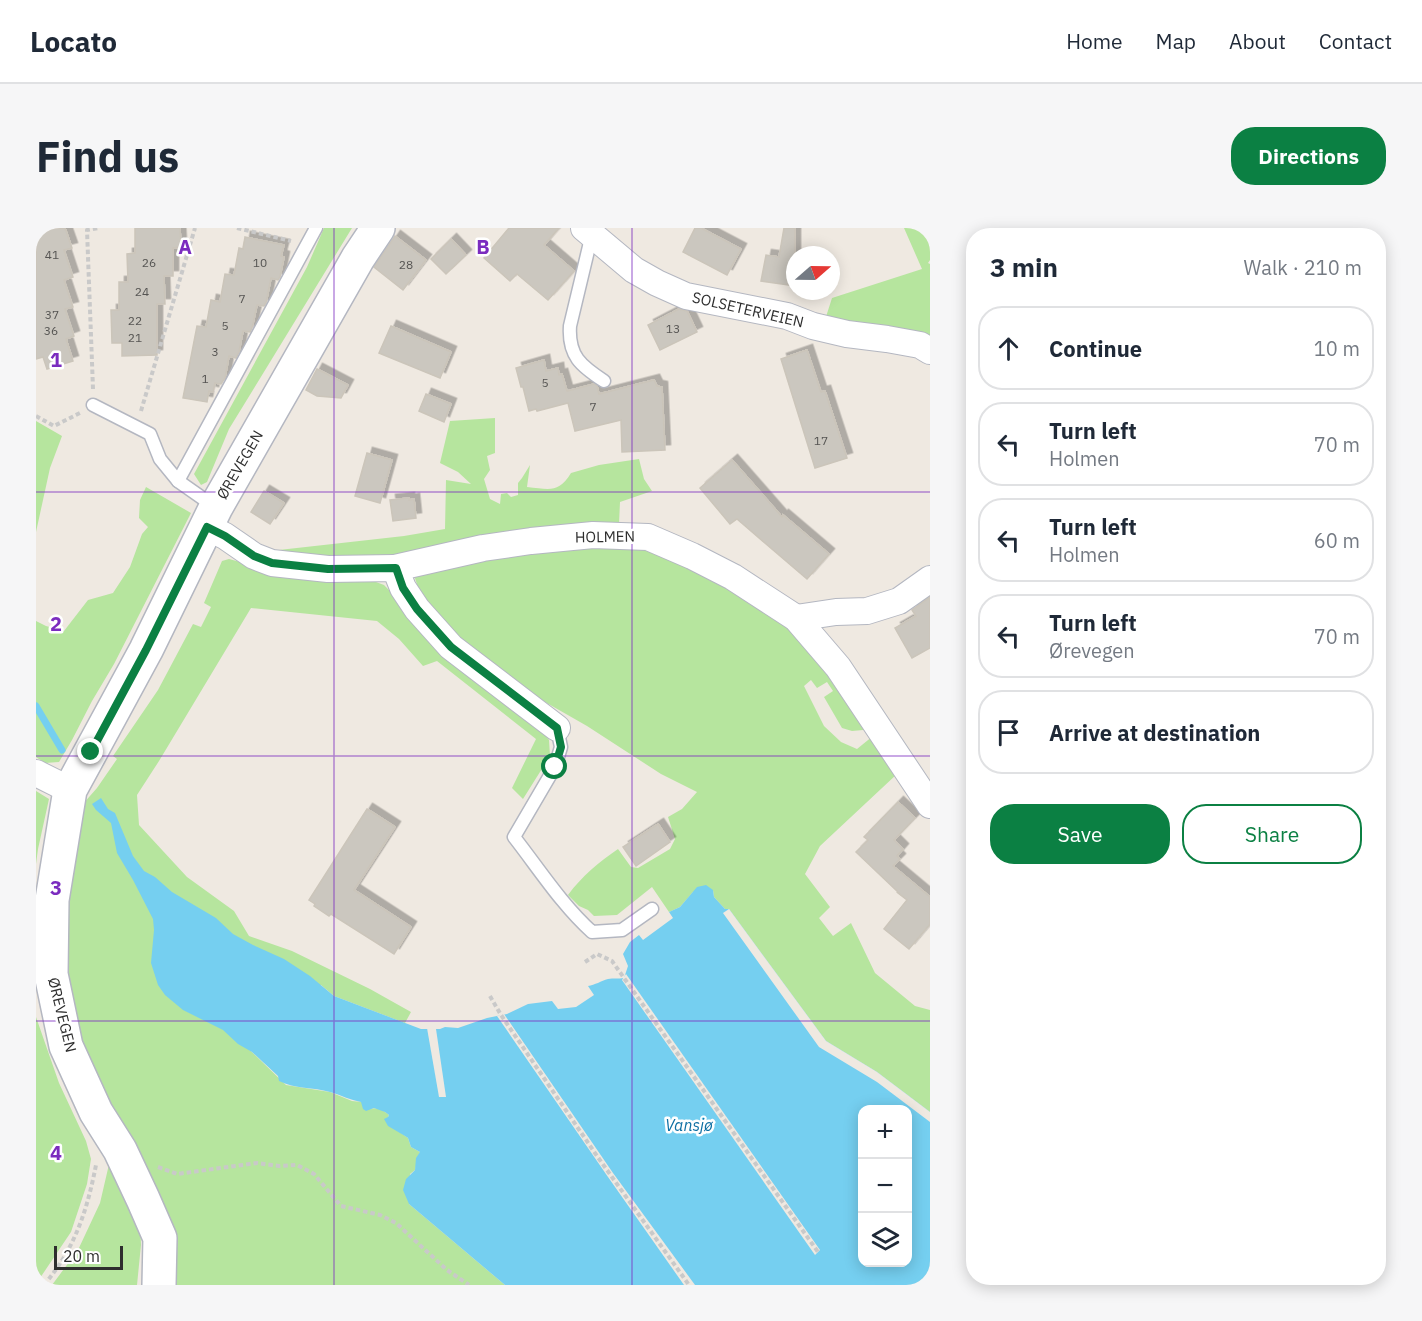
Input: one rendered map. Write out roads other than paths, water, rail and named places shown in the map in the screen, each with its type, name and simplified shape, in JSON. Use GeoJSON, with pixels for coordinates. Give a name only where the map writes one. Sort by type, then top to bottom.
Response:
{"type":"FeatureCollection","features":[{"type":"Feature","properties":{"kind":"street","name":"ØREVEGEN"},"geometry":{"type":"LineString","coordinates":[[159,1285],[160,1238],[120,1150],[96,1112],[66,1046],[51,974],[52,900],[70,790],[146,650],[211,517],[358,258],[378,228]]}},
{"type":"Feature","properties":{"kind":"street","name":"SOLSETERVEIEN"},"geometry":{"type":"LineString","coordinates":[[588,231],[634,270],[686,296],[788,316],[813,326],[847,334],[920,345],[930,351]]}},
{"type":"Feature","properties":{"kind":"street","name":"HOLMEN"},"geometry":{"type":"LineString","coordinates":[[211,517],[225,536],[254,556],[272,563],[328,569],[396,568],[483,548],[593,535],[648,537],[733,577],[796,618],[838,668],[930,805]]}},
{"type":"Feature","properties":{"kind":"street"},"geometry":{"type":"LineString","coordinates":[[396,568],[403,588],[417,609],[451,647],[557,728]]}},
{"type":"Feature","properties":{"kind":"street"},"geometry":{"type":"LineString","coordinates":[[796,618],[836,612],[867,611],[899,600],[930,579]]}},
{"type":"Feature","properties":{"kind":"street"},"geometry":{"type":"LineString","coordinates":[[36,773],[70,790]]}},
{"type":"Feature","properties":{"kind":"lane"},"geometry":{"type":"LineString","coordinates":[[178,481],[316,228]]}},
{"type":"Feature","properties":{"kind":"lane"},"geometry":{"type":"LineString","coordinates":[[588,231],[569,339],[578,360],[586,369],[604,381]]}},
{"type":"Feature","properties":{"kind":"lane"},"geometry":{"type":"LineString","coordinates":[[93,405],[150,434],[160,459],[211,517]]}},
{"type":"Feature","properties":{"kind":"lane"},"geometry":{"type":"LineString","coordinates":[[557,728],[561,747],[555,767],[514,837],[565,903],[592,932],[622,930],[652,909]]}},
{"type":"Feature","properties":{"kind":"water","name":"Vansjø"},"geometry":{"type":"Polygon","coordinates":[[[101,798],[108,809],[115,813],[133,856],[144,871],[155,877],[172,892],[216,918],[233,934],[284,959],[310,976],[334,996],[421,1029],[458,1028],[507,1014],[528,1004],[552,1001],[558,1009],[576,1007],[594,995],[588,986],[608,979],[624,978],[628,966],[623,954],[630,942],[639,935],[643,940],[673,918],[669,912],[680,907],[697,887],[706,885],[713,890],[714,897],[725,909],[729,909],[826,1041],[877,1072],[930,1112],[930,1285],[505,1285],[409,1204],[403,1190],[406,1179],[415,1170],[416,1158],[420,1152],[411,1147],[408,1138],[388,1126],[384,1119],[389,1115],[374,1108],[366,1111],[361,1102],[334,1093],[279,1081],[278,1076],[252,1052],[238,1044],[223,1030],[183,1010],[165,995],[158,985],[151,963],[153,919],[117,853],[111,823],[92,804],[101,798]]]}},
{"type":"Feature","properties":{"kind":"waterway"},"geometry":{"type":"LineString","coordinates":[[36,706],[62,750]]}}]}
